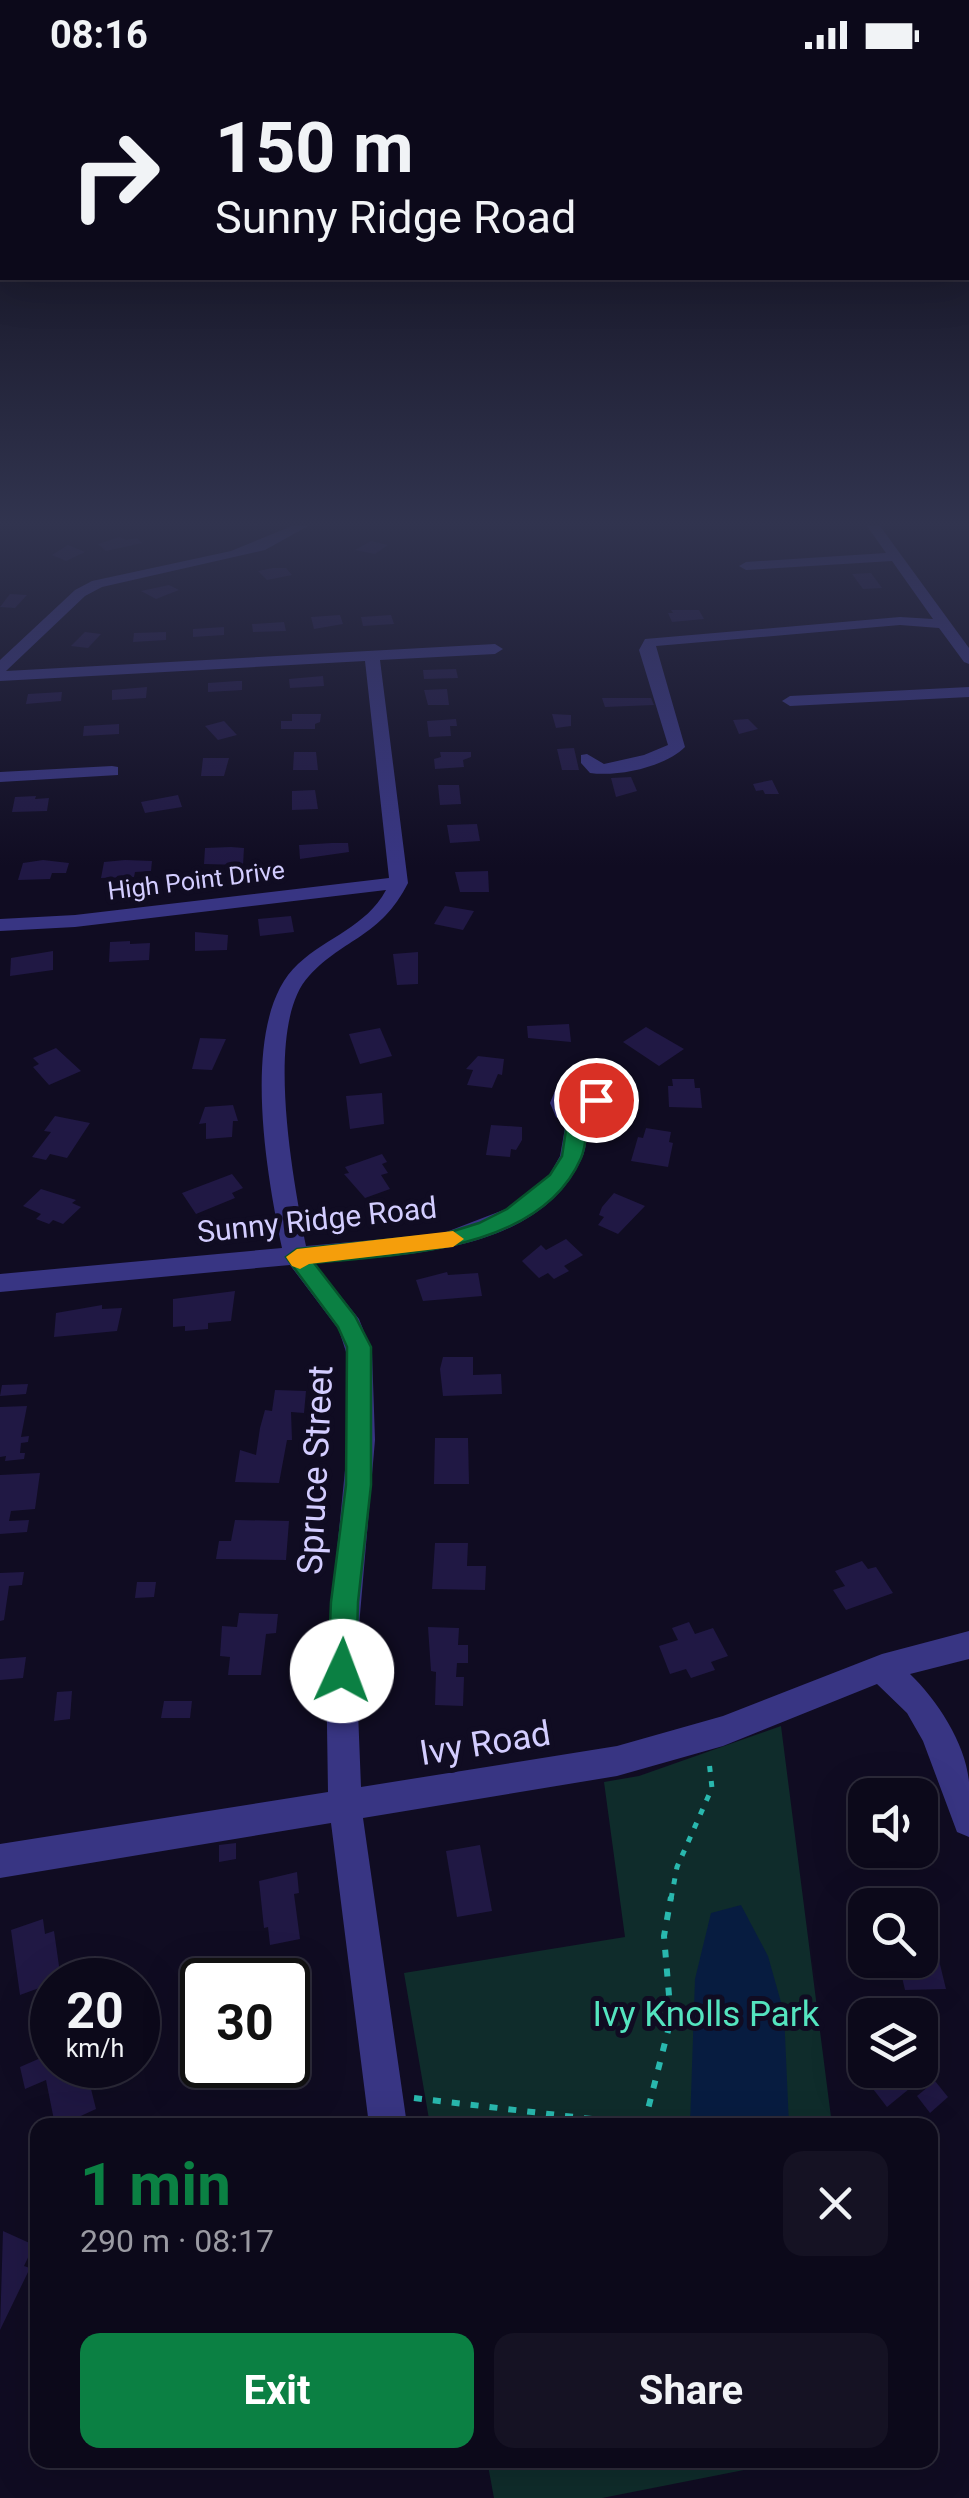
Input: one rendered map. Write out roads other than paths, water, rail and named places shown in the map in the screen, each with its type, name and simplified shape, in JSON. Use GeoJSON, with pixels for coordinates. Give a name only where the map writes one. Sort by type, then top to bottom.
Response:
{"type":"FeatureCollection","features":[{"type":"Feature","properties":{"kind":"street"},"geometry":{"type":"LineString","coordinates":[[0,668],[31,639]]}},
{"type":"Feature","properties":{"kind":"street"},"geometry":{"type":"LineString","coordinates":[[586,759],[592,767],[603,770],[668,755],[677,747],[647,650],[650,642],[682,639]]}},
{"type":"Feature","properties":{"kind":"street"},"geometry":{"type":"LineString","coordinates":[[0,676],[495,649]]}},
{"type":"Feature","properties":{"kind":"street"},"geometry":{"type":"LineString","coordinates":[[297,1257],[281,1178],[275,1067],[282,1007],[298,975],[376,922],[399,883],[386,805],[372,656]]}},
{"type":"Feature","properties":{"kind":"street"},"geometry":{"type":"LineString","coordinates":[[790,701],[969,692]]}},
{"type":"Feature","properties":{"kind":"street"},"geometry":{"type":"LineString","coordinates":[[0,777],[112,771]]}},
{"type":"Feature","properties":{"kind":"street","name":"High Point Drive"},"geometry":{"type":"LineString","coordinates":[[0,925],[75,921],[252,897],[399,883]]}},
{"type":"Feature","properties":{"kind":"street","name":"Sunny Ridge Road"},"geometry":{"type":"LineString","coordinates":[[0,1283],[444,1242],[487,1228],[538,1198],[558,1180],[572,1156],[578,1117]]}},
{"type":"Feature","properties":{"kind":"street","name":"Spruce Street"},"geometry":{"type":"LineString","coordinates":[[297,1257],[347,1322],[359,1347],[358,1485],[344,1602],[340,1706],[348,1806],[387,2118]]}},
{"type":"Feature","properties":{"kind":"street","name":"Ivy Road"},"geometry":{"type":"LineString","coordinates":[[0,1861],[616,1761],[706,1736],[882,1668],[969,1645]]}},
{"type":"Feature","properties":{"kind":"street"},"geometry":{"type":"LineString","coordinates":[[882,1668],[918,1703],[936,1734],[969,1821]]}},
{"type":"Feature","properties":{"kind":"water"},"geometry":{"type":"Polygon","coordinates":[[[741,1905],[768,1956],[784,2013],[789,2118],[690,2118],[695,1979],[711,1913],[741,1905]]]}},
{"type":"Feature","properties":{"kind":"park label","name":"Ivy Knolls Park"},"geometry":{"type":"Point","coordinates":[706,2014]}}]}
